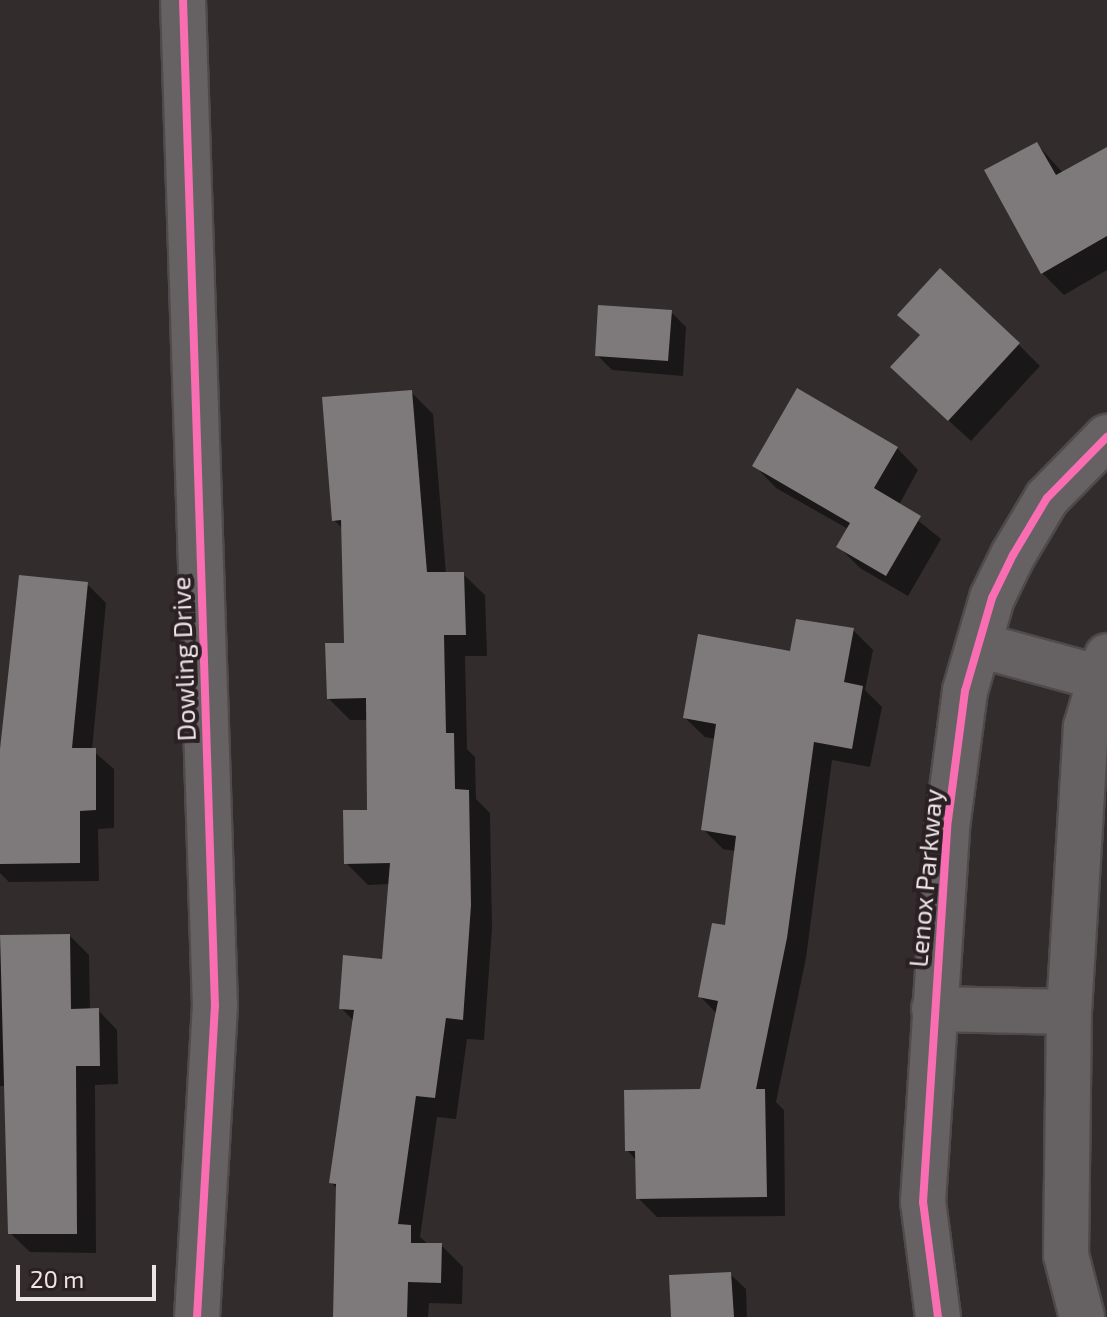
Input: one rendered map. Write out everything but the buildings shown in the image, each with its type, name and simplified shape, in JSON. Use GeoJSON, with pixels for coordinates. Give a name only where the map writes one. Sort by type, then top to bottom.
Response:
{"type":"FeatureCollection","features":[{"type":"Feature","properties":{"kind":"street","name":"Dowling Drive"},"geometry":{"type":"LineString","coordinates":[[183,0],[215,1005],[197,1317]]}},
{"type":"Feature","properties":{"kind":"street","name":"Lenox Parkway"},"geometry":{"type":"LineString","coordinates":[[938,1317],[923,1202],[949,806],[965,691],[992,598],[1047,498],[1107,437]]}},
{"type":"Feature","properties":{"kind":"street"},"geometry":{"type":"LineString","coordinates":[[979,645],[1102,667],[1086,727],[1069,1012],[1066,1255],[1082,1317]]}},
{"type":"Feature","properties":{"kind":"street"},"geometry":{"type":"LineString","coordinates":[[934,1009],[1069,1012]]}},
{"type":"Feature","properties":{"kind":"cycle path"},"geometry":{"type":"LineString","coordinates":[[183,0],[215,1005],[197,1317]]}},
{"type":"Feature","properties":{"kind":"cycle path"},"geometry":{"type":"LineString","coordinates":[[938,1317],[923,1202],[948,820],[965,691],[992,598],[1013,555],[1047,498],[1107,437]]}}]}
